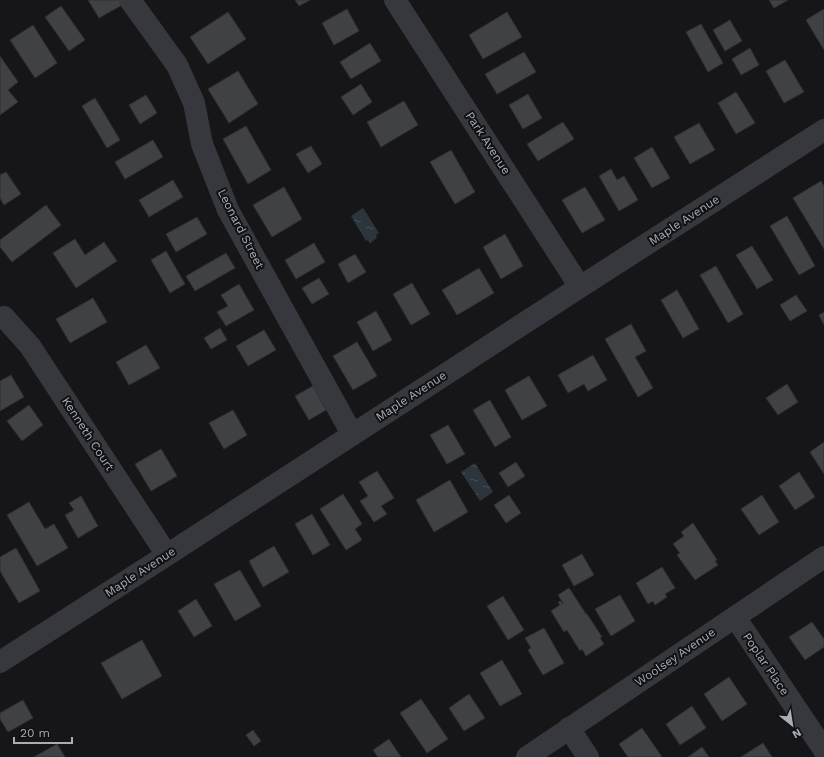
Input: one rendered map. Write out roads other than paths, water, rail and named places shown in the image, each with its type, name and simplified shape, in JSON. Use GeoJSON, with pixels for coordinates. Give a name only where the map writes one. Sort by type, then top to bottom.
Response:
{"type":"FeatureCollection","features":[{"type":"Feature","properties":{"kind":"street","name":"Leonard Street"},"geometry":{"type":"LineString","coordinates":[[130,0],[177,65],[194,103],[202,144],[228,210],[352,434]]}},
{"type":"Feature","properties":{"kind":"street","name":"Park Avenue"},"geometry":{"type":"LineString","coordinates":[[396,0],[580,287]]}},
{"type":"Feature","properties":{"kind":"street","name":"Maple Avenue"},"geometry":{"type":"LineString","coordinates":[[0,662],[824,130]]}},
{"type":"Feature","properties":{"kind":"street","name":"Kenneth Court"},"geometry":{"type":"LineString","coordinates":[[4,317],[30,346],[167,555]]}},
{"type":"Feature","properties":{"kind":"street","name":"Woolsey Avenue"},"geometry":{"type":"LineString","coordinates":[[527,757],[824,557]]}},
{"type":"Feature","properties":{"kind":"street","name":"Poplar Place"},"geometry":{"type":"LineString","coordinates":[[734,617],[824,750]]}},
{"type":"Feature","properties":{"kind":"street"},"geometry":{"type":"LineString","coordinates":[[569,728],[588,757]]}},
{"type":"Feature","properties":{"kind":"water"},"geometry":{"type":"Polygon","coordinates":[[[363,208],[379,233],[376,235],[377,238],[370,243],[368,240],[366,241],[351,216],[363,208]]]}},
{"type":"Feature","properties":{"kind":"water"},"geometry":{"type":"Polygon","coordinates":[[[475,463],[493,492],[480,501],[461,472],[475,463]]]}}]}
